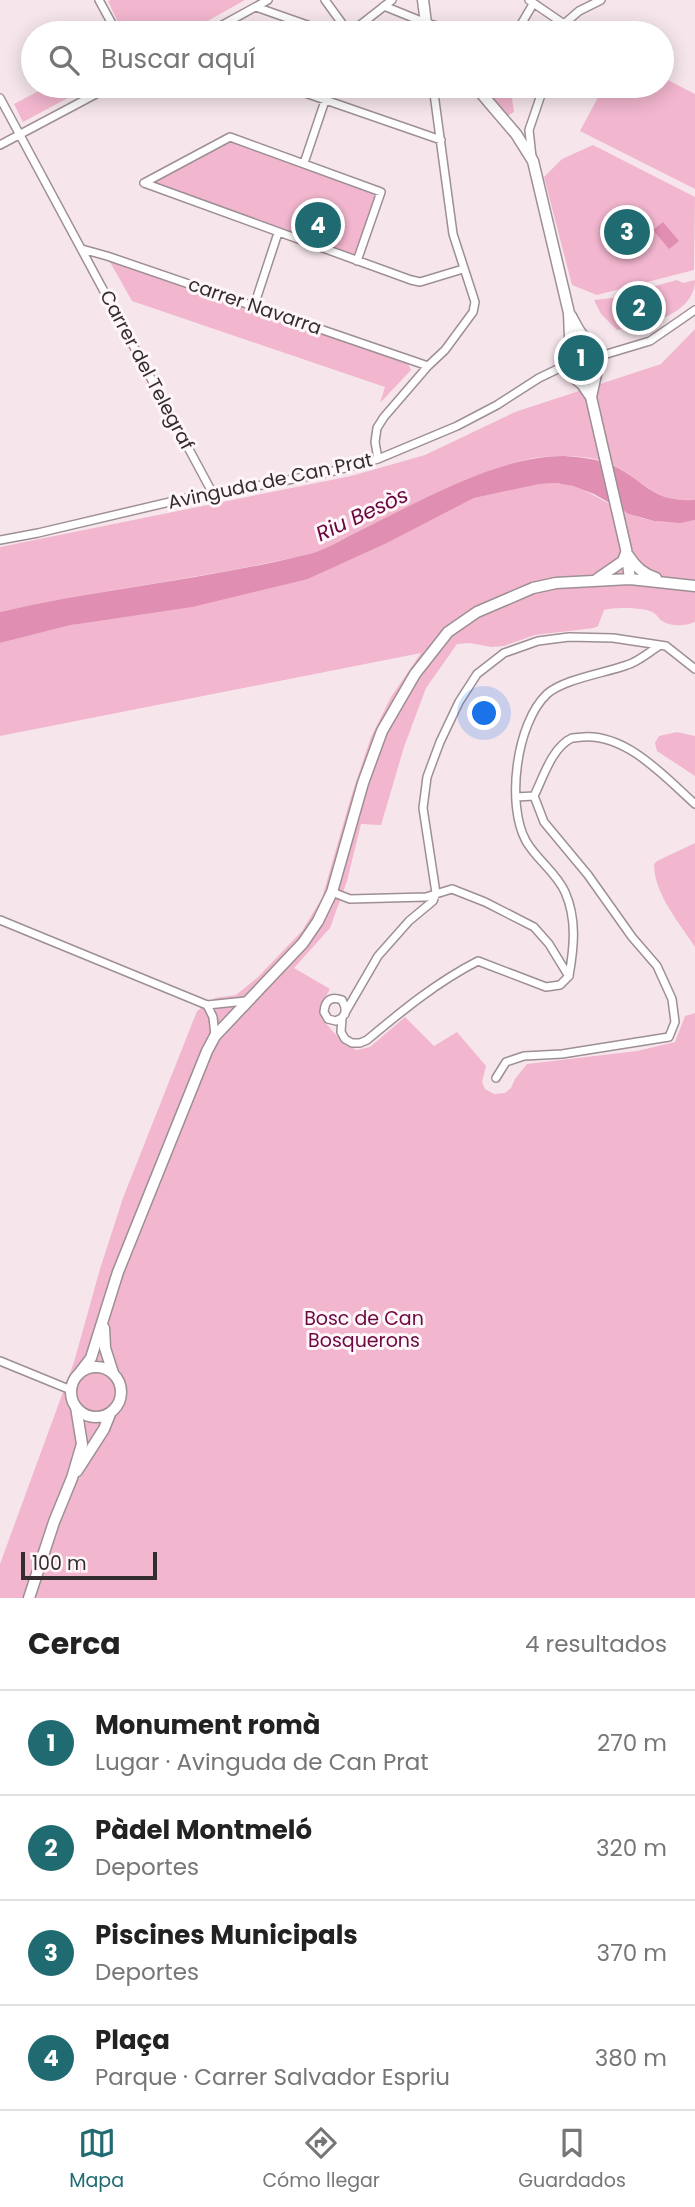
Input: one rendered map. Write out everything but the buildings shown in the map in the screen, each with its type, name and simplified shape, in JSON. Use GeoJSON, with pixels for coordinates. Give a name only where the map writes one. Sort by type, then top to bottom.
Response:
{"type":"FeatureCollection","features":[{"type":"Feature","properties":{"kind":"street"},"geometry":{"type":"LineString","coordinates":[[99,0],[110,21]]}},
{"type":"Feature","properties":{"kind":"street"},"geometry":{"type":"LineString","coordinates":[[230,21],[268,0]]}},
{"type":"Feature","properties":{"kind":"street"},"geometry":{"type":"LineString","coordinates":[[325,0],[341,21]]}},
{"type":"Feature","properties":{"kind":"street"},"geometry":{"type":"LineString","coordinates":[[365,21],[392,0]]}},
{"type":"Feature","properties":{"kind":"street"},"geometry":{"type":"LineString","coordinates":[[424,0],[427,21]]}},
{"type":"Feature","properties":{"kind":"street"},"geometry":{"type":"LineString","coordinates":[[567,21],[579,11],[601,0]]}},
{"type":"Feature","properties":{"kind":"street"},"geometry":{"type":"LineString","coordinates":[[522,21],[531,2],[560,21]]}},
{"type":"Feature","properties":{"kind":"street"},"geometry":{"type":"LineString","coordinates":[[384,6],[412,21]]}},
{"type":"Feature","properties":{"kind":"street"},"geometry":{"type":"LineString","coordinates":[[256,7],[296,21]]}},
{"type":"Feature","properties":{"kind":"street","name":"Carrer del Telegraf"},"geometry":{"type":"LineString","coordinates":[[0,98],[212,492]]}},
{"type":"Feature","properties":{"kind":"street"},"geometry":{"type":"LineString","coordinates":[[0,145],[88,98]]}},
{"type":"Feature","properties":{"kind":"street"},"geometry":{"type":"LineString","coordinates":[[319,98],[441,140]]}},
{"type":"Feature","properties":{"kind":"street"},"geometry":{"type":"LineString","coordinates":[[378,459],[377,428],[428,366],[445,350],[473,312],[475,302],[453,234],[435,98]]}},
{"type":"Feature","properties":{"kind":"street"},"geometry":{"type":"LineString","coordinates":[[485,98],[516,134],[533,161]]}},
{"type":"Feature","properties":{"kind":"street"},"geometry":{"type":"LineString","coordinates":[[540,98],[530,130],[533,161],[569,313],[569,345]]}},
{"type":"Feature","properties":{"kind":"street"},"geometry":{"type":"LineString","coordinates":[[304,163],[325,100]]}},
{"type":"Feature","properties":{"kind":"street"},"geometry":{"type":"LineString","coordinates":[[516,134],[530,130]]}},
{"type":"Feature","properties":{"kind":"street"},"geometry":{"type":"LineString","coordinates":[[357,261],[381,192],[304,163],[230,137],[144,183],[278,233],[357,261],[419,282],[463,269]]}},
{"type":"Feature","properties":{"kind":"street"},"geometry":{"type":"LineString","coordinates":[[254,306],[278,233]]}},
{"type":"Feature","properties":{"kind":"street","name":"carrer Navarra"},"geometry":{"type":"LineString","coordinates":[[82,249],[428,366]]}},
{"type":"Feature","properties":{"kind":"street"},"geometry":{"type":"LineString","coordinates":[[600,356],[650,341],[695,310]]}},
{"type":"Feature","properties":{"kind":"street"},"geometry":{"type":"LineString","coordinates":[[569,313],[586,341]]}},
{"type":"Feature","properties":{"kind":"street"},"geometry":{"type":"LineString","coordinates":[[591,397],[564,366],[562,356],[569,345],[576,341],[586,341],[594,345],[600,356],[591,397],[630,579]]}},
{"type":"Feature","properties":{"kind":"street","name":"Avinguda de Can Prat"},"geometry":{"type":"LineString","coordinates":[[0,540],[212,492],[330,472],[378,459],[457,426],[564,366]]}},
{"type":"Feature","properties":{"kind":"street"},"geometry":{"type":"LineString","coordinates":[[574,376],[588,376],[597,369]]}},
{"type":"Feature","properties":{"kind":"street"},"geometry":{"type":"LineString","coordinates":[[597,579],[623,561],[625,548]]}},
{"type":"Feature","properties":{"kind":"street"},"geometry":{"type":"LineString","coordinates":[[625,548],[636,566],[647,575],[665,581]]}},
{"type":"Feature","properties":{"kind":"street"},"geometry":{"type":"LineString","coordinates":[[29,1598],[82,1444],[71,1390],[78,1375],[92,1358],[118,1272],[198,1070],[215,1037],[303,943],[318,921],[332,892],[375,746],[397,704],[439,641],[457,624],[477,612],[533,588],[597,579],[665,581],[695,586]]}},
{"type":"Feature","properties":{"kind":"street"},"geometry":{"type":"LineString","coordinates":[[660,645],[631,664],[572,681],[547,694],[535,711],[522,739],[516,767],[519,826],[527,844],[564,889],[572,914],[574,938],[569,976],[560,985],[546,986],[478,961],[441,981],[367,1040],[352,1043],[345,1039],[341,1032],[344,1016],[378,956],[410,921],[433,901],[436,893],[423,808],[427,777],[459,702],[477,674],[504,653],[538,641],[569,637],[613,638],[660,645],[666,646],[695,669]]}},
{"type":"Feature","properties":{"kind":"street"},"geometry":{"type":"LineString","coordinates":[[496,1078],[506,1062],[515,1059],[669,1037],[675,1023],[672,999],[657,966],[544,822],[534,796],[557,751],[572,738],[608,740],[629,750],[695,804]]}},
{"type":"Feature","properties":{"kind":"street"},"geometry":{"type":"LineString","coordinates":[[516,797],[534,796]]}},
{"type":"Feature","properties":{"kind":"street"},"geometry":{"type":"LineString","coordinates":[[332,892],[350,899],[426,897],[452,889],[534,927],[550,944],[569,976]]}},
{"type":"Feature","properties":{"kind":"street"},"geometry":{"type":"LineString","coordinates":[[0,920],[207,1005],[246,1001]]}},
{"type":"Feature","properties":{"kind":"street"},"geometry":{"type":"LineString","coordinates":[[207,1005],[213,1017],[215,1037]]}},
{"type":"Feature","properties":{"kind":"street"},"geometry":{"type":"LineString","coordinates":[[72,1478],[122,1397],[119,1381],[113,1373],[105,1348],[103,1324]]}},
{"type":"Feature","properties":{"kind":"street"},"geometry":{"type":"LineString","coordinates":[[0,1361],[71,1390]]}},
{"type":"Feature","properties":{"kind":"street"},"geometry":{"type":"LineString","coordinates":[[78,1375],[97,1367],[113,1373]]}},
{"type":"Feature","properties":{"kind":"street"},"geometry":{"type":"LineString","coordinates":[[76,1407],[89,1417],[100,1418],[110,1414]]}},
{"type":"Feature","properties":{"kind":"green space"},"geometry":{"type":"Polygon","coordinates":[[[245,0],[207,21],[117,21],[108,1],[245,0]]]}},
{"type":"Feature","properties":{"kind":"green space"},"geometry":{"type":"Polygon","coordinates":[[[674,83],[695,94],[695,189],[580,131],[598,98],[674,98],[674,83]]]}},
{"type":"Feature","properties":{"kind":"green space"},"geometry":{"type":"Polygon","coordinates":[[[25,98],[68,98],[23,122],[14,104],[25,98]]]}},
{"type":"Feature","properties":{"kind":"green space"},"geometry":{"type":"Polygon","coordinates":[[[491,98],[512,98],[514,112],[507,116],[491,98]]]}},
{"type":"Feature","properties":{"kind":"green space"},"geometry":{"type":"Polygon","coordinates":[[[230,141],[376,194],[354,255],[154,182],[230,141]]]}},
{"type":"Feature","properties":{"kind":"green space"},"geometry":{"type":"Polygon","coordinates":[[[593,145],[695,197],[694,270],[597,295],[572,285],[544,177],[562,159],[593,145]]]}},
{"type":"Feature","properties":{"kind":"green space"},"geometry":{"type":"Polygon","coordinates":[[[110,262],[408,364],[411,370],[380,403],[385,387],[132,301],[110,262]]]}},
{"type":"Feature","properties":{"kind":"green space"},"geometry":{"type":"Polygon","coordinates":[[[677,280],[683,283],[695,280],[693,292],[687,302],[677,310],[654,322],[617,330],[601,314],[594,300],[612,298],[677,280]]]}},
{"type":"Feature","properties":{"kind":"green space"},"geometry":{"type":"Polygon","coordinates":[[[695,329],[695,500],[660,495],[607,462],[570,456],[537,458],[511,464],[447,489],[313,553],[0,612],[0,547],[351,476],[425,455],[515,412],[661,364],[695,329]]]}},
{"type":"Feature","properties":{"kind":"green space","name":"Bosc de Can Bosquerons"},"geometry":{"type":"Polygon","coordinates":[[[557,483],[583,490],[641,518],[668,522],[695,520],[695,622],[674,625],[662,621],[650,611],[615,608],[604,610],[598,626],[594,628],[535,635],[504,646],[457,644],[426,688],[404,747],[381,825],[361,824],[347,881],[330,928],[294,968],[330,989],[320,1007],[322,1019],[345,1045],[357,1050],[370,1047],[405,1017],[434,1046],[457,1032],[486,1066],[482,1082],[485,1089],[494,1094],[505,1093],[511,1088],[527,1064],[637,1051],[675,1042],[685,1016],[695,1013],[695,1598],[0,1598],[0,1564],[74,1362],[123,1198],[197,1011],[215,998],[236,995],[258,977],[302,931],[322,898],[371,737],[391,697],[421,653],[0,736],[0,643],[71,625],[308,579],[385,544],[474,498],[557,483]]]}},
{"type":"Feature","properties":{"kind":"green space"},"geometry":{"type":"Polygon","coordinates":[[[677,732],[695,736],[695,776],[657,751],[655,743],[659,736],[677,732]]]}},
{"type":"Feature","properties":{"kind":"green space"},"geometry":{"type":"Polygon","coordinates":[[[695,843],[695,947],[663,897],[654,864],[695,843]]]}},
{"type":"Feature","properties":{"kind":"shaded area"},"geometry":{"type":"Polygon","coordinates":[[[626,207],[640,223],[613,245],[599,228],[626,207]]]}},
{"type":"Feature","properties":{"kind":"shaded area"},"geometry":{"type":"Polygon","coordinates":[[[663,222],[679,241],[669,249],[653,230],[663,222]]]}},
{"type":"Feature","properties":{"kind":"shaded area"},"geometry":{"type":"Polygon","coordinates":[[[564,456],[607,463],[658,494],[680,500],[695,500],[695,520],[680,523],[654,521],[629,514],[594,494],[573,486],[540,484],[474,498],[385,544],[308,579],[192,607],[71,625],[0,643],[0,612],[235,570],[313,553],[460,482],[512,463],[564,456]]]}},
{"type":"Feature","properties":{"kind":"place","name":"Plaça"},"geometry":{"type":"Point","coordinates":[318,225]}},
{"type":"Feature","properties":{"kind":"place","name":"Piscines Municipals"},"geometry":{"type":"Point","coordinates":[627,232]}},
{"type":"Feature","properties":{"kind":"place","name":"Pàdel Montmeló"},"geometry":{"type":"Point","coordinates":[639,308]}},
{"type":"Feature","properties":{"kind":"place","name":"Monument romà"},"geometry":{"type":"Point","coordinates":[581,358]}},
{"type":"Feature","properties":{"kind":"water label","name":"Riu Besòs"},"geometry":{"type":"Point","coordinates":[362,514]}}]}
